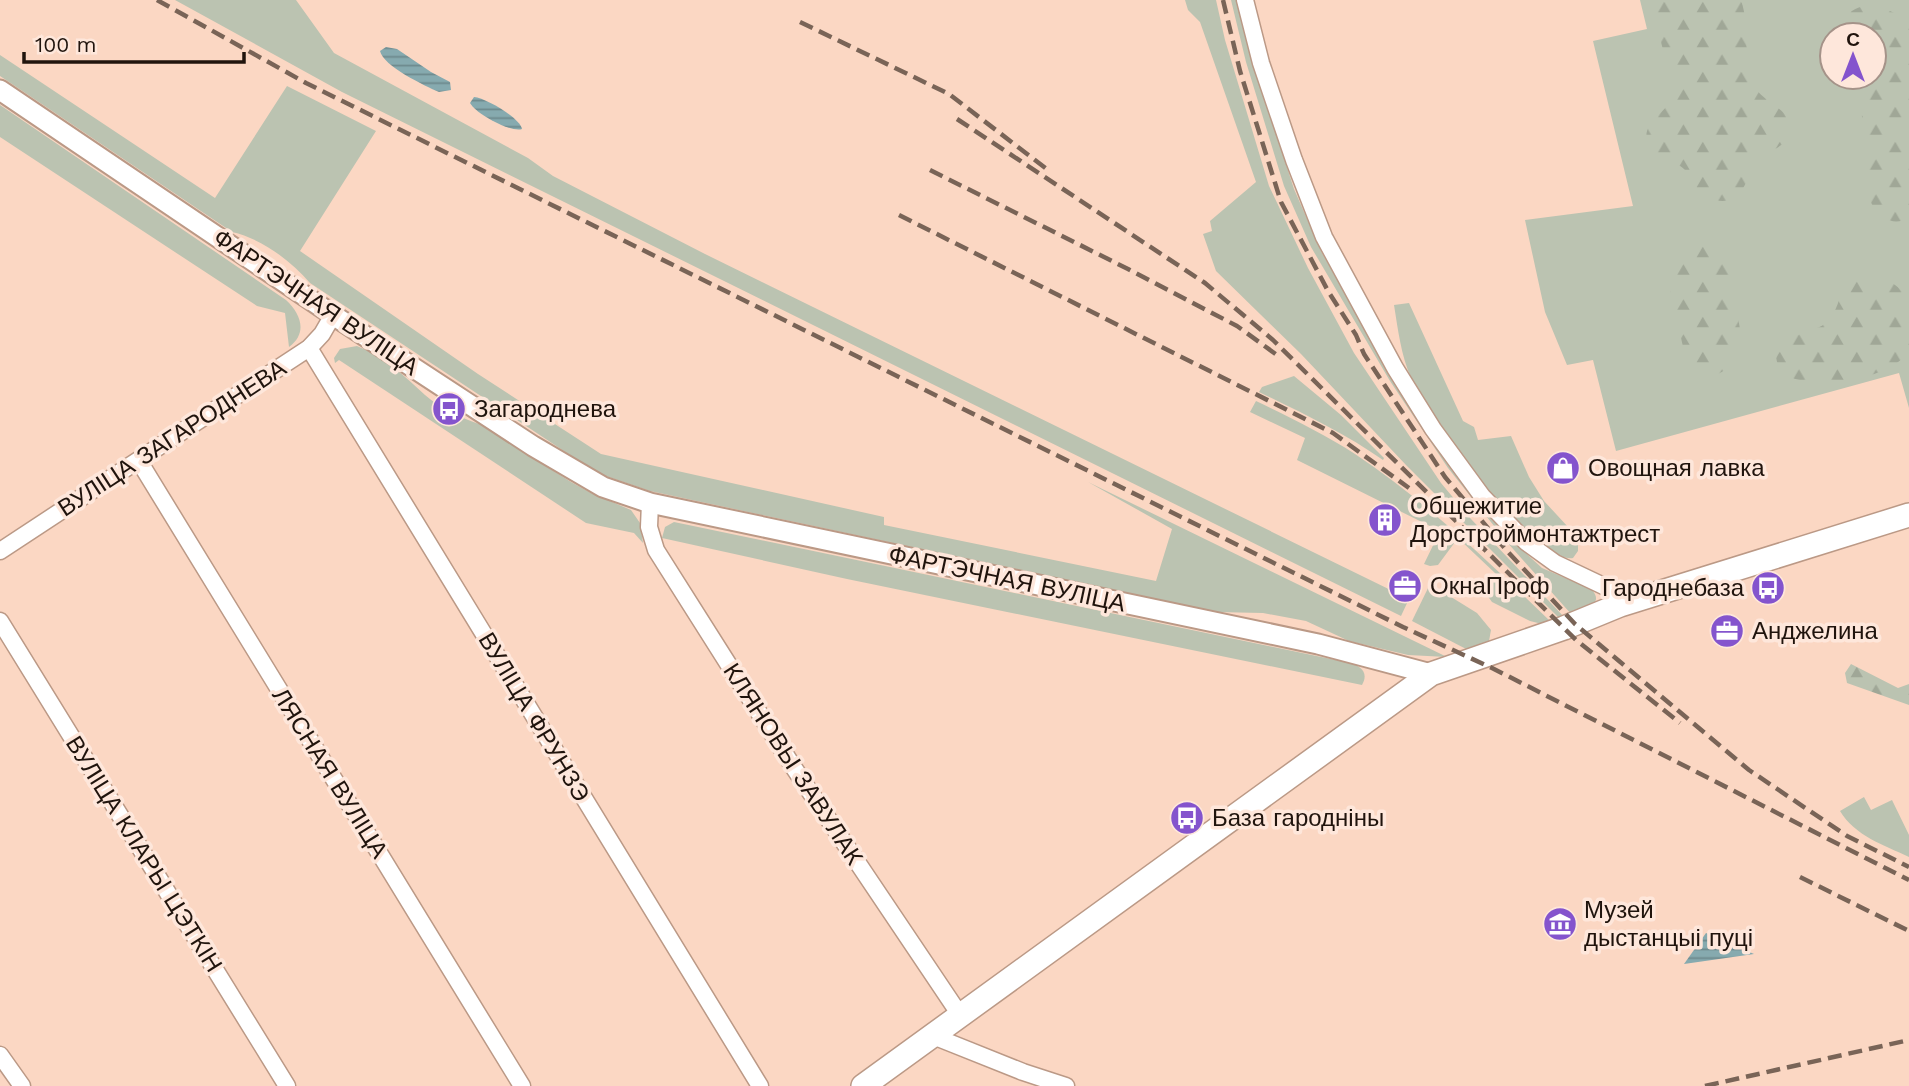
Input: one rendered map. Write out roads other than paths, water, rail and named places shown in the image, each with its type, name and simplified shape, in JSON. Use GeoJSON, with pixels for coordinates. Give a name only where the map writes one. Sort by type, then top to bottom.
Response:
{"type":"FeatureCollection","features":[{"type":"Feature","properties":{"kind":"main road"},"geometry":{"type":"LineString","coordinates":[[863,1086],[1431,674],[1543,636],[1620,605],[1909,515]]}},
{"type":"Feature","properties":{"kind":"street"},"geometry":{"type":"LineString","coordinates":[[1245,0],[1261,63],[1324,237],[1395,368],[1433,429],[1482,496],[1525,542],[1555,563],[1614,591],[1620,605]]}},
{"type":"Feature","properties":{"kind":"street","name":"ФАРТЭЧНАЯ ВУЛІЦА"},"geometry":{"type":"LineString","coordinates":[[0,90],[333,315],[588,480],[620,495],[1318,644],[1431,674]]}},
{"type":"Feature","properties":{"kind":"street","name":"ВУЛІЦА ЗАГАРОДНЕВА"},"geometry":{"type":"LineString","coordinates":[[0,551],[309,348],[322,334],[333,315]]}},
{"type":"Feature","properties":{"kind":"street","name":"ВУЛІЦА ФРУНЗЭ"},"geometry":{"type":"LineString","coordinates":[[309,348],[760,1086]]}},
{"type":"Feature","properties":{"kind":"street","name":"ЛЯСНАЯ ВУЛІЦА"},"geometry":{"type":"LineString","coordinates":[[139,461],[522,1086]]}},
{"type":"Feature","properties":{"kind":"street","name":"КЛЯНОВЫ ЗАВУЛАК"},"geometry":{"type":"LineString","coordinates":[[650,503],[649,527],[656,550],[794,768],[960,1015]]}},
{"type":"Feature","properties":{"kind":"street","name":"ВУЛІЦА КЛАРЫ ЦЭТКІН"},"geometry":{"type":"LineString","coordinates":[[0,621],[287,1086]]}},
{"type":"Feature","properties":{"kind":"street"},"geometry":{"type":"LineString","coordinates":[[933,1036],[1066,1086]]}},
{"type":"Feature","properties":{"kind":"street"},"geometry":{"type":"LineString","coordinates":[[0,1055],[14,1083]]}},
{"type":"Feature","properties":{"kind":"water"},"geometry":{"type":"Polygon","coordinates":[[[386,47],[397,49],[450,82],[451,90],[439,92],[396,69],[380,51],[386,47]]]}},
{"type":"Feature","properties":{"kind":"water"},"geometry":{"type":"Polygon","coordinates":[[[474,97],[502,109],[515,119],[522,129],[510,128],[486,117],[470,103],[474,97]]]}},
{"type":"Feature","properties":{"kind":"water"},"geometry":{"type":"Polygon","coordinates":[[[1706,933],[1754,954],[1684,964],[1706,933]]]}},
{"type":"Feature","properties":{"kind":"railway"},"geometry":{"type":"LineString","coordinates":[[157,0],[306,83],[1403,627],[1492,668],[1909,880]]}},
{"type":"Feature","properties":{"kind":"railway"},"geometry":{"type":"LineString","coordinates":[[1223,0],[1240,71],[1281,202],[1364,354],[1445,477],[1508,552],[1575,624],[1749,770],[1847,836],[1909,867]]}},
{"type":"Feature","properties":{"kind":"railway"},"geometry":{"type":"LineString","coordinates":[[800,22],[949,94],[1048,170]]}},
{"type":"Feature","properties":{"kind":"railway"},"geometry":{"type":"LineString","coordinates":[[957,119],[1205,283],[1273,340],[1576,640],[1680,723]]}},
{"type":"Feature","properties":{"kind":"railway"},"geometry":{"type":"LineString","coordinates":[[930,170],[1237,326],[1277,355]]}},
{"type":"Feature","properties":{"kind":"railway"},"geometry":{"type":"LineString","coordinates":[[899,215],[1333,433],[1409,488]]}},
{"type":"Feature","properties":{"kind":"railway"},"geometry":{"type":"LineString","coordinates":[[1800,877],[1909,931]]}},
{"type":"Feature","properties":{"kind":"railway"},"geometry":{"type":"LineString","coordinates":[[1705,1086],[1909,1040]]}},
{"type":"Feature","properties":{"kind":"place","name":"Загароднева"},"geometry":{"type":"Point","coordinates":[449,409]}},
{"type":"Feature","properties":{"kind":"place","name":"Овощная лавка"},"geometry":{"type":"Point","coordinates":[1563,468]}},
{"type":"Feature","properties":{"kind":"place","name":"Общежитие Дорстроймонтажтрест"},"geometry":{"type":"Point","coordinates":[1385,520]}},
{"type":"Feature","properties":{"kind":"place","name":"ОкнаПроф"},"geometry":{"type":"Point","coordinates":[1405,586]}},
{"type":"Feature","properties":{"kind":"place","name":"Гароднебаза"},"geometry":{"type":"Point","coordinates":[1768,588]}},
{"type":"Feature","properties":{"kind":"place","name":"Анджелина"},"geometry":{"type":"Point","coordinates":[1727,631]}},
{"type":"Feature","properties":{"kind":"place","name":"База гародніны"},"geometry":{"type":"Point","coordinates":[1187,818]}},
{"type":"Feature","properties":{"kind":"place","name":"Музей дыстанцыі пуці"},"geometry":{"type":"Point","coordinates":[1560,924]}}]}
